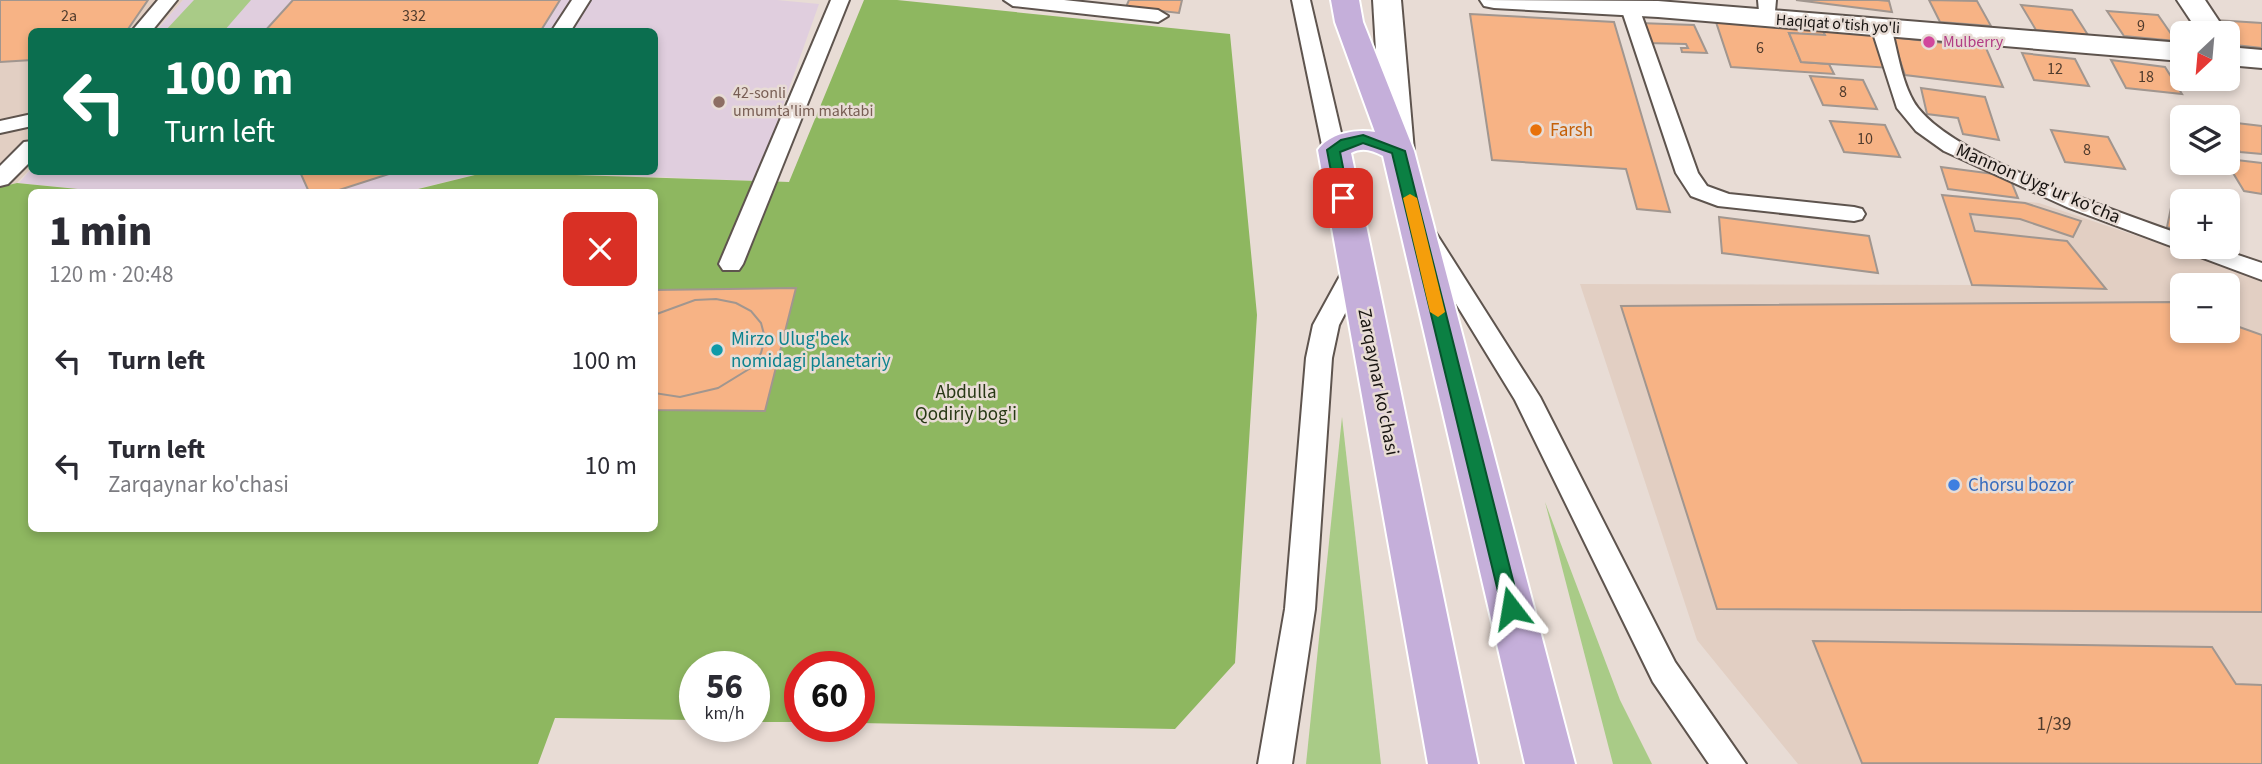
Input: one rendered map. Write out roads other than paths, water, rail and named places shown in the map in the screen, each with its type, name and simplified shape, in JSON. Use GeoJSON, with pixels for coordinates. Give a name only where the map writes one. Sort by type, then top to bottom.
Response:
{"type":"FeatureCollection","features":[{"type":"Feature","properties":{"kind":"main road"},"geometry":{"type":"LineString","coordinates":[[1345,0],[1349,22],[1398,151],[1550,764]]}},
{"type":"Feature","properties":{"kind":"main road"},"geometry":{"type":"LineString","coordinates":[[1334,150],[1346,143],[1363,139],[1398,151]]}},
{"type":"Feature","properties":{"kind":"main road","name":"Zarqaynar ko'chasi"},"geometry":{"type":"LineString","coordinates":[[1334,150],[1453,764]]}},
{"type":"Feature","properties":{"kind":"street"},"geometry":{"type":"LineString","coordinates":[[1387,0],[1398,151]]}},
{"type":"Feature","properties":{"kind":"street","name":"Haqiqat o'tish yo'li"},"geometry":{"type":"LineString","coordinates":[[1494,0],[1630,8],[1767,9],[1881,27],[1917,16],[2170,50]]}},
{"type":"Feature","properties":{"kind":"street"},"geometry":{"type":"LineString","coordinates":[[2190,0],[2205,21]]}},
{"type":"Feature","properties":{"kind":"street"},"geometry":{"type":"LineString","coordinates":[[2240,57],[2262,59]]}},
{"type":"Feature","properties":{"kind":"lane"},"geometry":{"type":"LineString","coordinates":[[142,28],[167,0]]}},
{"type":"Feature","properties":{"kind":"lane"},"geometry":{"type":"LineString","coordinates":[[563,28],[582,0]]}},
{"type":"Feature","properties":{"kind":"lane"},"geometry":{"type":"LineString","coordinates":[[731,264],[840,0]]}},
{"type":"Feature","properties":{"kind":"lane"},"geometry":{"type":"LineString","coordinates":[[1013,0],[1158,16]]}},
{"type":"Feature","properties":{"kind":"lane","name":"Zarqaynar ko'chasi"},"geometry":{"type":"LineString","coordinates":[[1301,0],[1313,65],[1334,150]]}},
{"type":"Feature","properties":{"kind":"lane"},"geometry":{"type":"LineString","coordinates":[[1630,8],[1687,173],[1699,191],[1726,201],[1854,214]]}},
{"type":"Feature","properties":{"kind":"lane","name":"Mannon Uyg'ur ko'cha"},"geometry":{"type":"LineString","coordinates":[[1881,27],[1907,110],[1925,130],[1954,149],[2012,176],[2170,238]]}},
{"type":"Feature","properties":{"kind":"lane"},"geometry":{"type":"LineString","coordinates":[[0,127],[28,121]]}},
{"type":"Feature","properties":{"kind":"lane"},"geometry":{"type":"LineString","coordinates":[[0,179],[28,151]]}},
{"type":"Feature","properties":{"kind":"lane"},"geometry":{"type":"LineString","coordinates":[[1414,217],[1527,397],[1664,672],[1729,764]]}},
{"type":"Feature","properties":{"kind":"lane"},"geometry":{"type":"LineString","coordinates":[[2225,259],[2262,272]]}},
{"type":"Feature","properties":{"kind":"lane"},"geometry":{"type":"LineString","coordinates":[[1275,764],[1300,609],[1318,358],[1326,325],[1356,269]]}},
{"type":"Feature","properties":{"kind":"place","name":"Mulberry"},"geometry":{"type":"Point","coordinates":[1929,42]}},
{"type":"Feature","properties":{"kind":"place","name":"42-sonli umumta'lim maktabi"},"geometry":{"type":"Point","coordinates":[719,102]}},
{"type":"Feature","properties":{"kind":"place","name":"Farsh"},"geometry":{"type":"Point","coordinates":[1536,130]}},
{"type":"Feature","properties":{"kind":"place","name":"Mirzo Ulug'bek nomidagi planetariy"},"geometry":{"type":"Point","coordinates":[717,350]}},
{"type":"Feature","properties":{"kind":"place","name":"Chorsu bozor"},"geometry":{"type":"Point","coordinates":[1954,485]}},
{"type":"Feature","properties":{"kind":"park label","name":"Abdulla Qodiriy bog'i"},"geometry":{"type":"Point","coordinates":[966,403]}}]}
